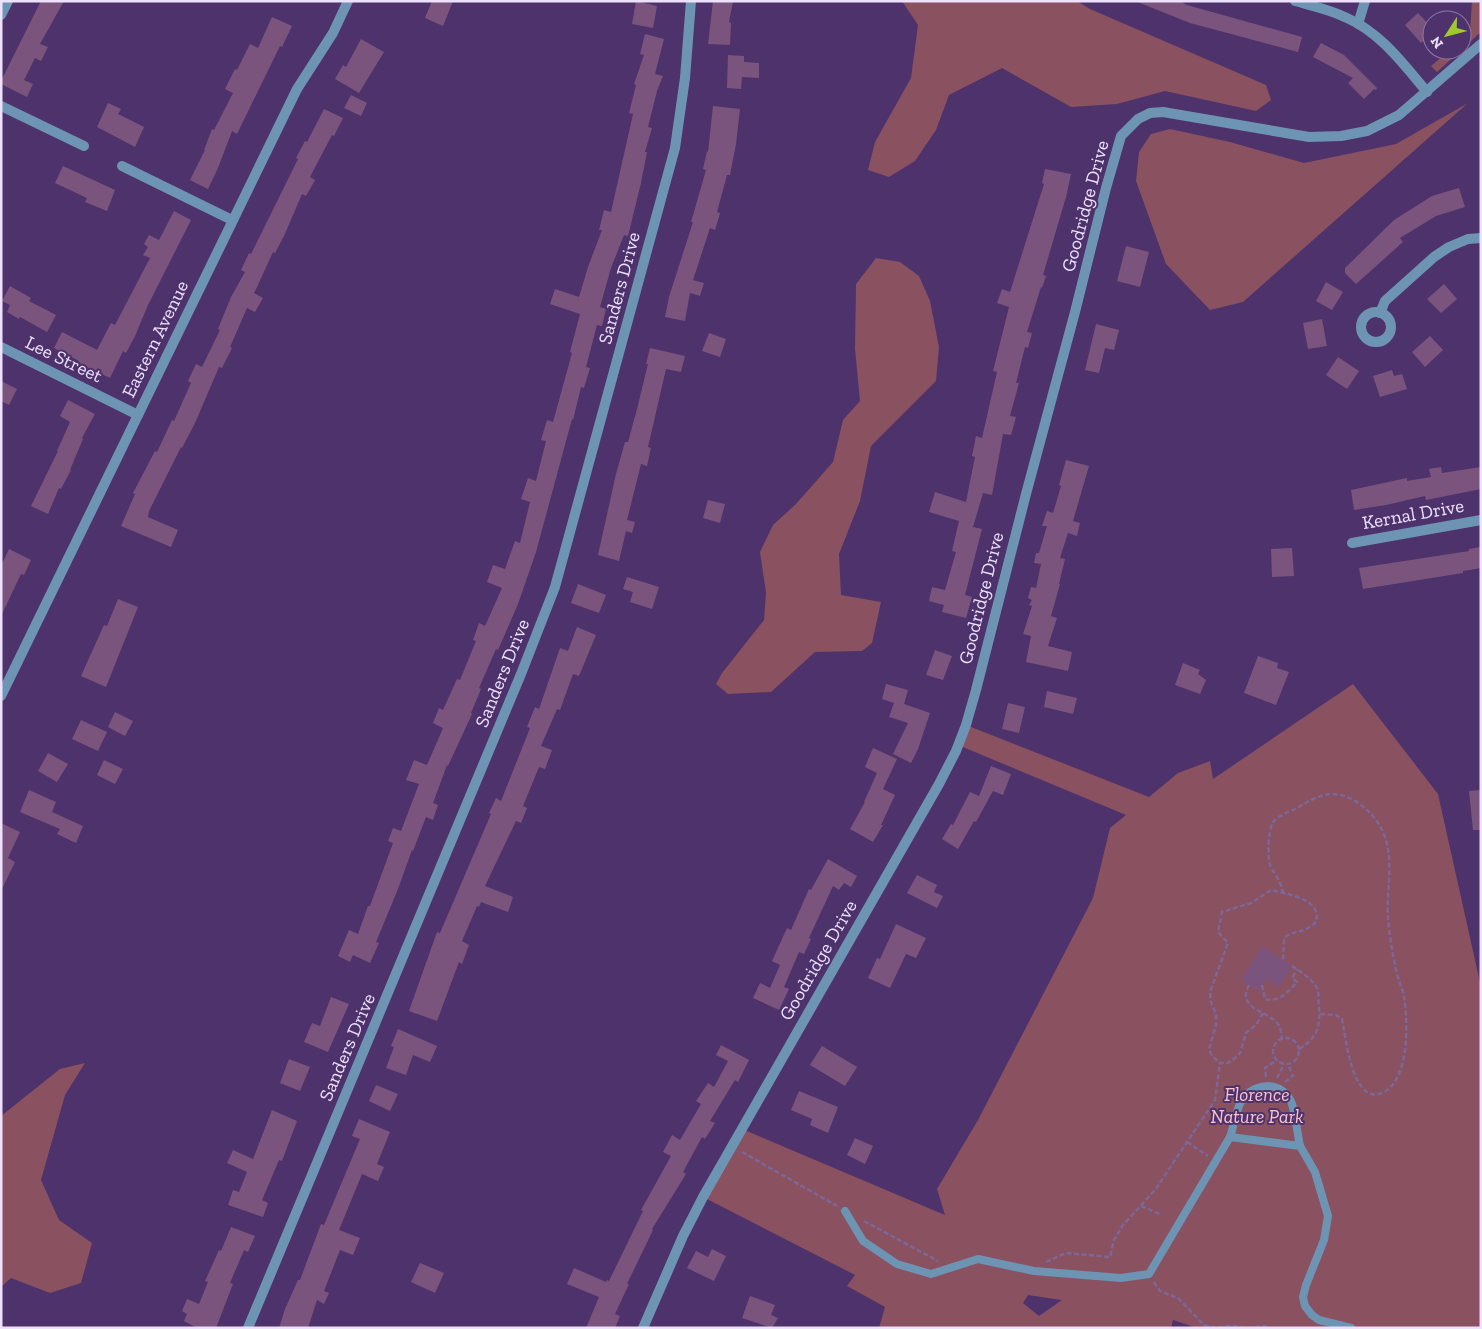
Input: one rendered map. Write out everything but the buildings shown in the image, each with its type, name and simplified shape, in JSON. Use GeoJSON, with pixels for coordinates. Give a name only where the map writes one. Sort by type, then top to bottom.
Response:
{"type":"FeatureCollection","features":[{"type":"Feature","properties":{"kind":"street"},"geometry":{"type":"LineString","coordinates":[[1,15],[8,1]]}},
{"type":"Feature","properties":{"kind":"street","name":"Eastern Avenue"},"geometry":{"type":"LineString","coordinates":[[1,696],[296,89],[333,33],[348,1]]}},
{"type":"Feature","properties":{"kind":"street","name":"Sanders Drive"},"geometry":{"type":"LineString","coordinates":[[248,1328],[517,683],[555,587],[675,148],[685,78],[691,1]]}},
{"type":"Feature","properties":{"kind":"street"},"geometry":{"type":"LineString","coordinates":[[1295,1],[1348,18],[1374,35],[1392,52],[1427,92]]}},
{"type":"Feature","properties":{"kind":"street"},"geometry":{"type":"LineString","coordinates":[[1358,24],[1365,1]]}},
{"type":"Feature","properties":{"kind":"street","name":"Goodridge Drive"},"geometry":{"type":"LineString","coordinates":[[643,1328],[682,1236],[939,784],[966,725],[1121,136],[1138,119],[1150,113],[1163,112],[1309,137],[1341,136],[1367,131],[1399,115],[1481,44]]}},
{"type":"Feature","properties":{"kind":"street"},"geometry":{"type":"LineString","coordinates":[[1,106],[84,146]]}},
{"type":"Feature","properties":{"kind":"street"},"geometry":{"type":"LineString","coordinates":[[122,166],[232,220]]}},
{"type":"Feature","properties":{"kind":"street"},"geometry":{"type":"LineString","coordinates":[[1380,313],[1385,301],[1434,257],[1449,247],[1468,239],[1481,238]]}},
{"type":"Feature","properties":{"kind":"street","name":"Lee Street"},"geometry":{"type":"LineString","coordinates":[[1,347],[138,414]]}},
{"type":"Feature","properties":{"kind":"street","name":"Kernal Drive"},"geometry":{"type":"LineString","coordinates":[[1352,542],[1481,520]]}},
{"type":"Feature","properties":{"kind":"lane"},"geometry":{"type":"LineString","coordinates":[[845,1211],[864,1241],[897,1264],[931,1274],[978,1259],[1034,1271],[1121,1278],[1148,1274],[1230,1137],[1241,1100],[1255,1089],[1264,1086],[1274,1086],[1284,1090],[1292,1103],[1300,1146],[1316,1172],[1328,1216],[1324,1240],[1306,1285],[1303,1297],[1305,1306],[1319,1320],[1351,1328]]}},
{"type":"Feature","properties":{"kind":"lane"},"geometry":{"type":"LineString","coordinates":[[1230,1137],[1300,1146]]}},
{"type":"Feature","properties":{"kind":"path"},"geometry":{"type":"LineString","coordinates":[[1283,894],[1283,886],[1271,866],[1269,857],[1270,834],[1273,822],[1317,797],[1330,794],[1345,796],[1359,803],[1373,817],[1383,832],[1388,853],[1388,918],[1396,970],[1404,995],[1406,1043],[1401,1070],[1392,1087],[1374,1095],[1367,1093],[1360,1087],[1350,1059],[1342,1019],[1336,1015],[1319,1014]]}},
{"type":"Feature","properties":{"kind":"path"},"geometry":{"type":"LineString","coordinates":[[1263,1013],[1256,1025],[1246,1033],[1240,1053],[1228,1063],[1220,1063],[1212,1056],[1209,1049],[1216,1026],[1216,1014],[1211,1002],[1210,992],[1228,943],[1218,932],[1222,912],[1238,909],[1271,890],[1304,900],[1312,906],[1317,914],[1316,922],[1303,932],[1291,932],[1284,938],[1283,960]]}},
{"type":"Feature","properties":{"kind":"path"},"geometry":{"type":"LineString","coordinates":[[1292,966],[1307,976],[1318,990],[1318,1032],[1313,1039],[1299,1049]]}},
{"type":"Feature","properties":{"kind":"path"},"geometry":{"type":"LineString","coordinates":[[1262,985],[1265,999],[1271,1001],[1286,995],[1297,982],[1292,978],[1297,969]]}},
{"type":"Feature","properties":{"kind":"path"},"geometry":{"type":"LineString","coordinates":[[1249,985],[1245,995],[1247,1000],[1252,1006],[1277,1022],[1282,1039]]}},
{"type":"Feature","properties":{"kind":"path"},"geometry":{"type":"LineString","coordinates":[[1284,1090],[1285,1082],[1294,1076],[1286,1064],[1277,1060],[1273,1053],[1275,1044],[1287,1038],[1295,1042],[1299,1049],[1298,1057],[1292,1063],[1286,1064]]}},
{"type":"Feature","properties":{"kind":"path"},"geometry":{"type":"LineString","coordinates":[[1264,1086],[1267,1078],[1265,1068],[1277,1060]]}},
{"type":"Feature","properties":{"kind":"path"},"geometry":{"type":"LineString","coordinates":[[1045,1262],[1066,1253],[1110,1257],[1114,1240],[1123,1225],[1155,1190],[1214,1100],[1220,1063]]}},
{"type":"Feature","properties":{"kind":"path"},"geometry":{"type":"LineString","coordinates":[[1274,1086],[1286,1064]]}},
{"type":"Feature","properties":{"kind":"path"},"geometry":{"type":"LineString","coordinates":[[1187,1142],[1208,1156]]}},
{"type":"Feature","properties":{"kind":"path"},"geometry":{"type":"LineString","coordinates":[[732,1146],[845,1211]]}},
{"type":"Feature","properties":{"kind":"path"},"geometry":{"type":"LineString","coordinates":[[1141,1206],[1162,1215]]}},
{"type":"Feature","properties":{"kind":"path"},"geometry":{"type":"LineString","coordinates":[[862,1220],[941,1262]]}},
{"type":"Feature","properties":{"kind":"path"},"geometry":{"type":"LineString","coordinates":[[1148,1274],[1160,1291],[1178,1298],[1204,1325],[1217,1328],[1229,1324],[1250,1328],[1262,1325],[1270,1328]]}},
{"type":"Feature","properties":{"kind":"green space"},"geometry":{"type":"Polygon","coordinates":[[[902,1],[1077,1],[1090,9],[1266,85],[1271,100],[1256,111],[1165,91],[1117,104],[1071,107],[1002,68],[949,95],[936,130],[915,161],[889,177],[868,170],[875,142],[911,78],[918,25],[902,1]]]}},
{"type":"Feature","properties":{"kind":"green space"},"geometry":{"type":"Polygon","coordinates":[[[1472,1],[1481,1],[1481,32],[1472,40],[1472,10],[1472,1]]]}},
{"type":"Feature","properties":{"kind":"green space"},"geometry":{"type":"Polygon","coordinates":[[[1438,60],[1450,60],[1437,72],[1431,66],[1438,60]]]}},
{"type":"Feature","properties":{"kind":"green space"},"geometry":{"type":"Polygon","coordinates":[[[1468,103],[1243,302],[1210,310],[1166,264],[1136,181],[1139,152],[1151,134],[1170,129],[1230,142],[1304,163],[1396,144],[1468,103]]]}},
{"type":"Feature","properties":{"kind":"green space"},"geometry":{"type":"Polygon","coordinates":[[[876,258],[900,262],[919,276],[930,301],[939,347],[936,381],[871,446],[860,501],[839,554],[841,595],[881,602],[872,643],[862,651],[815,652],[771,692],[728,694],[716,684],[722,673],[764,620],[766,593],[760,552],[773,525],[796,504],[833,462],[843,420],[860,401],[855,349],[856,284],[876,258]]]}},
{"type":"Feature","properties":{"kind":"green space","name":"Florence Nature Park"},"geometry":{"type":"Polygon","coordinates":[[[1353,684],[1438,794],[1481,987],[1481,1328],[1197,1328],[1173,1320],[1171,1328],[879,1328],[885,1307],[847,1286],[855,1275],[703,1197],[742,1129],[945,1215],[937,1189],[978,1120],[1093,898],[1110,828],[1126,815],[958,745],[966,725],[1149,797],[1178,773],[1210,761],[1213,779],[1353,684]],[[1028,1295],[1023,1303],[1039,1316],[1062,1300],[1028,1295]]]}},
{"type":"Feature","properties":{"kind":"green space"},"geometry":{"type":"Polygon","coordinates":[[[85,1063],[65,1095],[41,1180],[59,1220],[92,1243],[81,1283],[50,1293],[11,1278],[1,1287],[1,1116],[60,1069],[85,1063]]]}}]}
